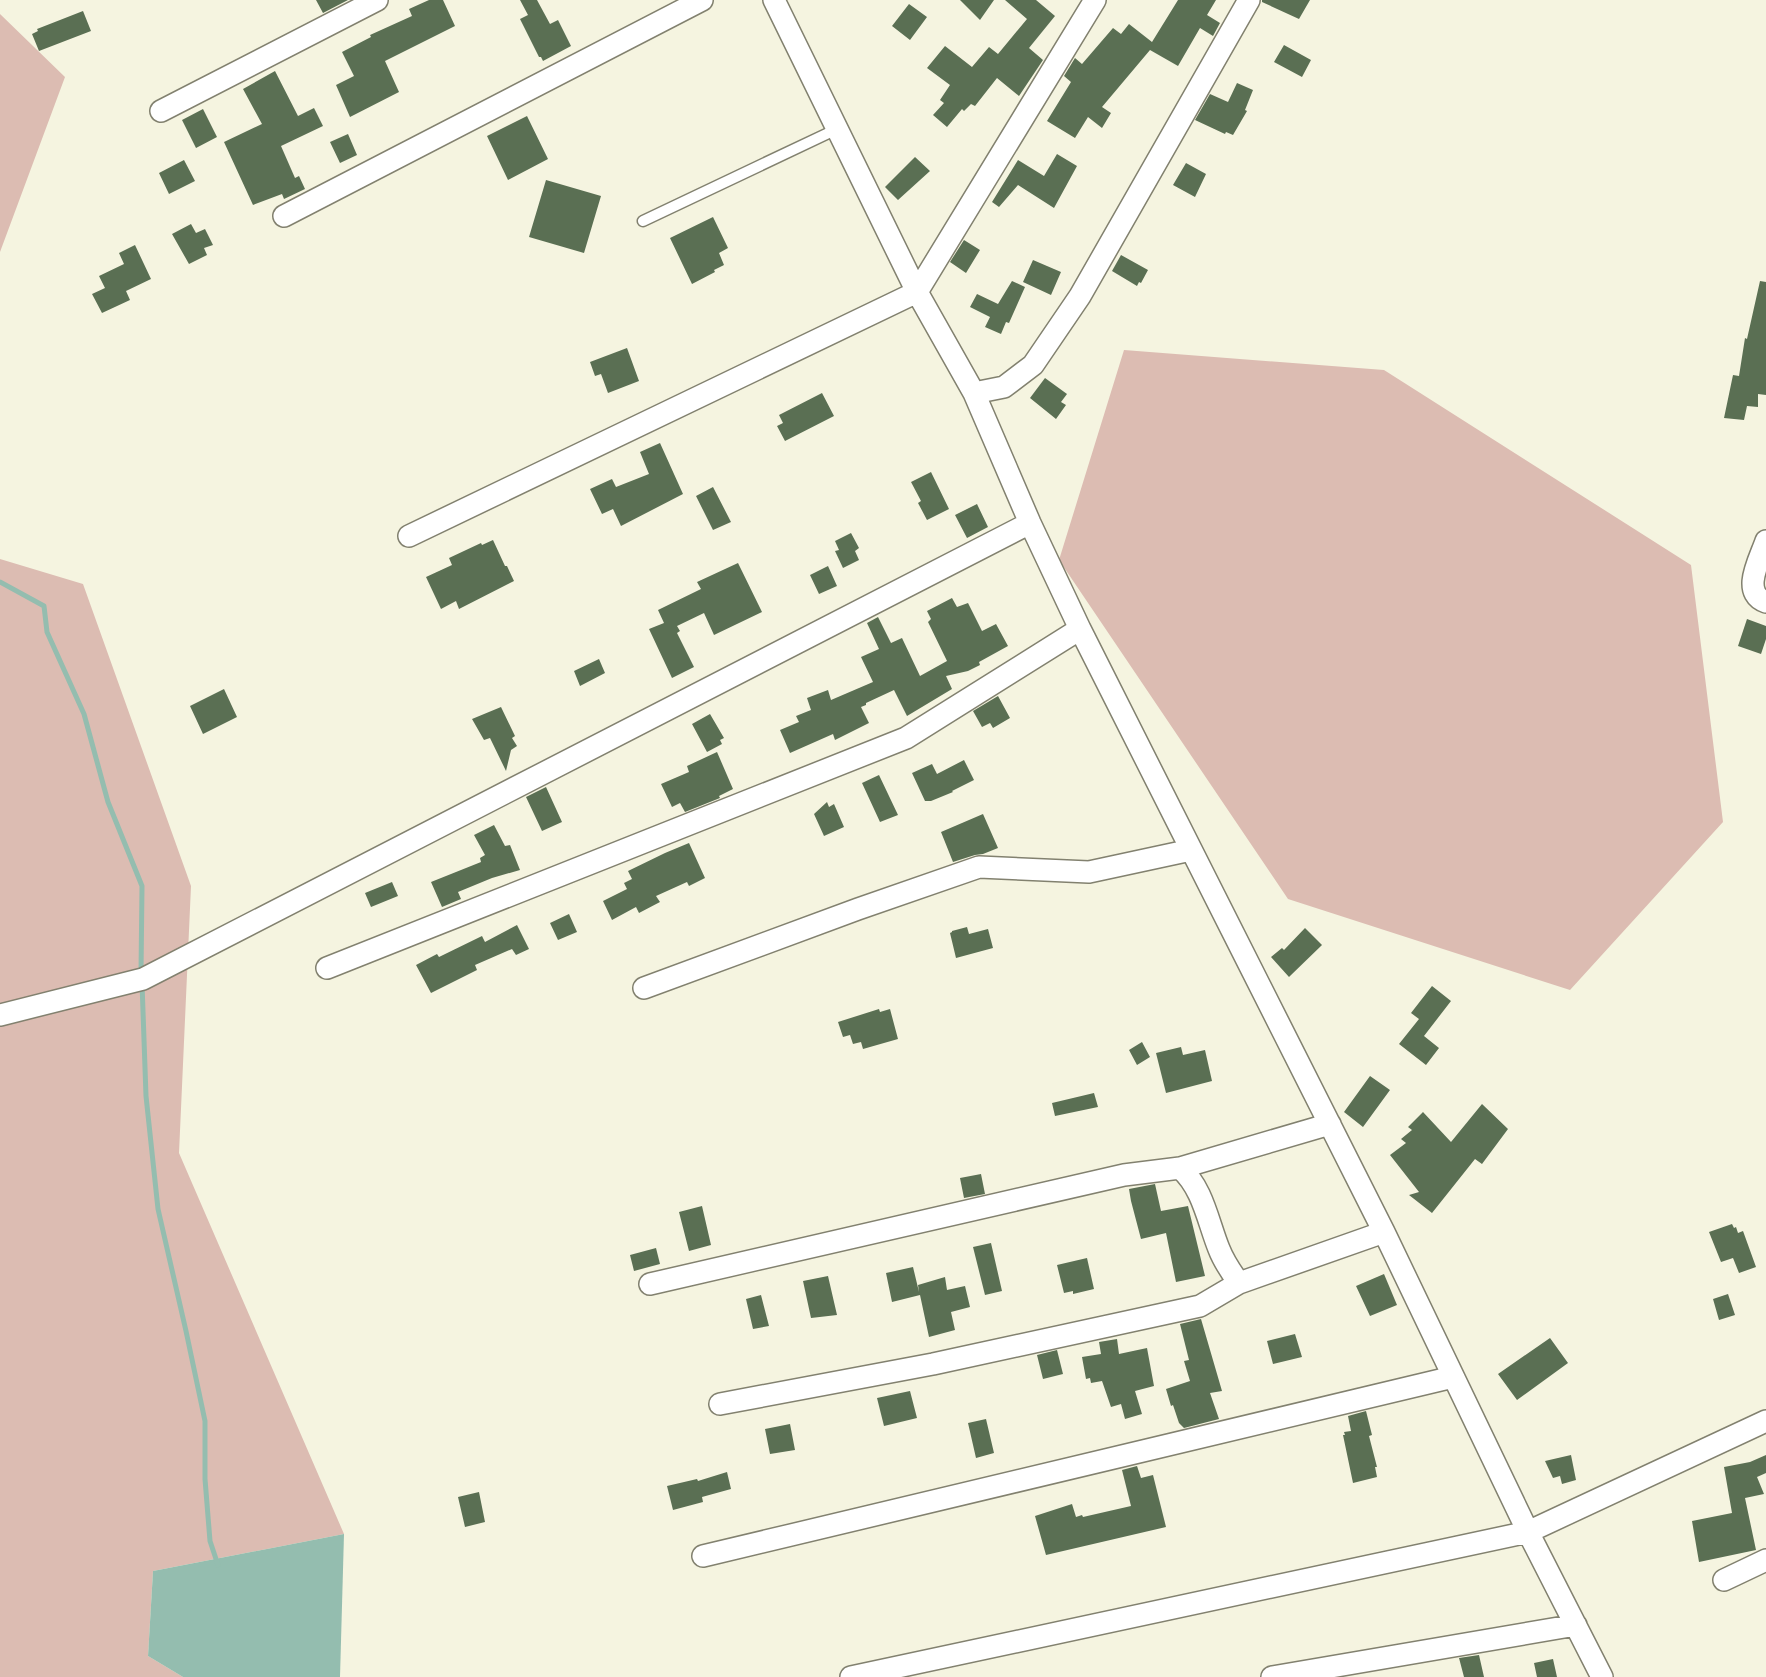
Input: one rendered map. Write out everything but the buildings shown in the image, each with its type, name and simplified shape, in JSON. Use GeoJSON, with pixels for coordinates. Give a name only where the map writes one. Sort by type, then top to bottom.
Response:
{"type":"FeatureCollection","features":[{"type":"Feature","properties":{"kind":"street"},"geometry":{"type":"LineString","coordinates":[[161,111],[377,0]]}},
{"type":"Feature","properties":{"kind":"street"},"geometry":{"type":"LineString","coordinates":[[284,216],[702,0]]}},
{"type":"Feature","properties":{"kind":"street"},"geometry":{"type":"LineString","coordinates":[[774,0],[917,292],[974,393],[1030,523],[1080,629],[1384,1232],[1528,1532],[1602,1677]]}},
{"type":"Feature","properties":{"kind":"street"},"geometry":{"type":"LineString","coordinates":[[409,536],[917,292],[1095,0]]}},
{"type":"Feature","properties":{"kind":"street"},"geometry":{"type":"LineString","coordinates":[[974,393],[1004,387],[1033,365],[1080,296],[1250,0]]}},
{"type":"Feature","properties":{"kind":"street"},"geometry":{"type":"LineString","coordinates":[[0,1016],[143,979],[1030,523]]}},
{"type":"Feature","properties":{"kind":"street"},"geometry":{"type":"LineString","coordinates":[[1766,541],[1752,590],[1758,600],[1766,602]]}},
{"type":"Feature","properties":{"kind":"street"},"geometry":{"type":"LineString","coordinates":[[327,968],[906,738],[1080,629]]}},
{"type":"Feature","properties":{"kind":"street"},"geometry":{"type":"LineString","coordinates":[[644,988],[979,867],[1089,873],[1191,850]]}},
{"type":"Feature","properties":{"kind":"street"},"geometry":{"type":"LineString","coordinates":[[650,1284],[1124,1175],[1180,1168],[1330,1124]]}},
{"type":"Feature","properties":{"kind":"street"},"geometry":{"type":"LineString","coordinates":[[1180,1168],[1191,1178],[1197,1189],[1220,1252],[1240,1283]]}},
{"type":"Feature","properties":{"kind":"street"},"geometry":{"type":"LineString","coordinates":[[720,1404],[933,1364],[1200,1306],[1240,1283],[1384,1232]]}},
{"type":"Feature","properties":{"kind":"street"},"geometry":{"type":"LineString","coordinates":[[703,1556],[1453,1377]]}},
{"type":"Feature","properties":{"kind":"street"},"geometry":{"type":"LineString","coordinates":[[851,1677],[1528,1532],[1766,1421]]}},
{"type":"Feature","properties":{"kind":"street"},"geometry":{"type":"LineString","coordinates":[[1724,1580],[1766,1560]]}},
{"type":"Feature","properties":{"kind":"street"},"geometry":{"type":"LineString","coordinates":[[1272,1677],[1576,1625]]}},
{"type":"Feature","properties":{"kind":"lane"},"geometry":{"type":"LineString","coordinates":[[643,221],[837,129]]}},
{"type":"Feature","properties":{"kind":"shaded area"},"geometry":{"type":"Polygon","coordinates":[[[0,14],[65,77],[0,252],[0,14]]]}},
{"type":"Feature","properties":{"kind":"shaded area"},"geometry":{"type":"Polygon","coordinates":[[[1124,350],[1384,370],[1691,565],[1723,822],[1570,990],[1288,899],[1059,560],[1124,350]]]}},
{"type":"Feature","properties":{"kind":"shaded area"},"geometry":{"type":"Polygon","coordinates":[[[0,559],[83,584],[191,886],[179,1153],[344,1534],[153,1571],[148,1656],[183,1677],[0,1677],[0,559]]]}},
{"type":"Feature","properties":{"kind":"water"},"geometry":{"type":"Polygon","coordinates":[[[344,1534],[340,1677],[183,1677],[148,1656],[153,1571],[344,1534]]]}},
{"type":"Feature","properties":{"kind":"waterway"},"geometry":{"type":"LineString","coordinates":[[0,582],[44,606],[47,632],[84,714],[108,802],[142,886],[141,973]]}},
{"type":"Feature","properties":{"kind":"waterway"},"geometry":{"type":"LineString","coordinates":[[142,983],[146,1096],[158,1209],[205,1421],[205,1479],[210,1541],[218,1565]]}}]}
